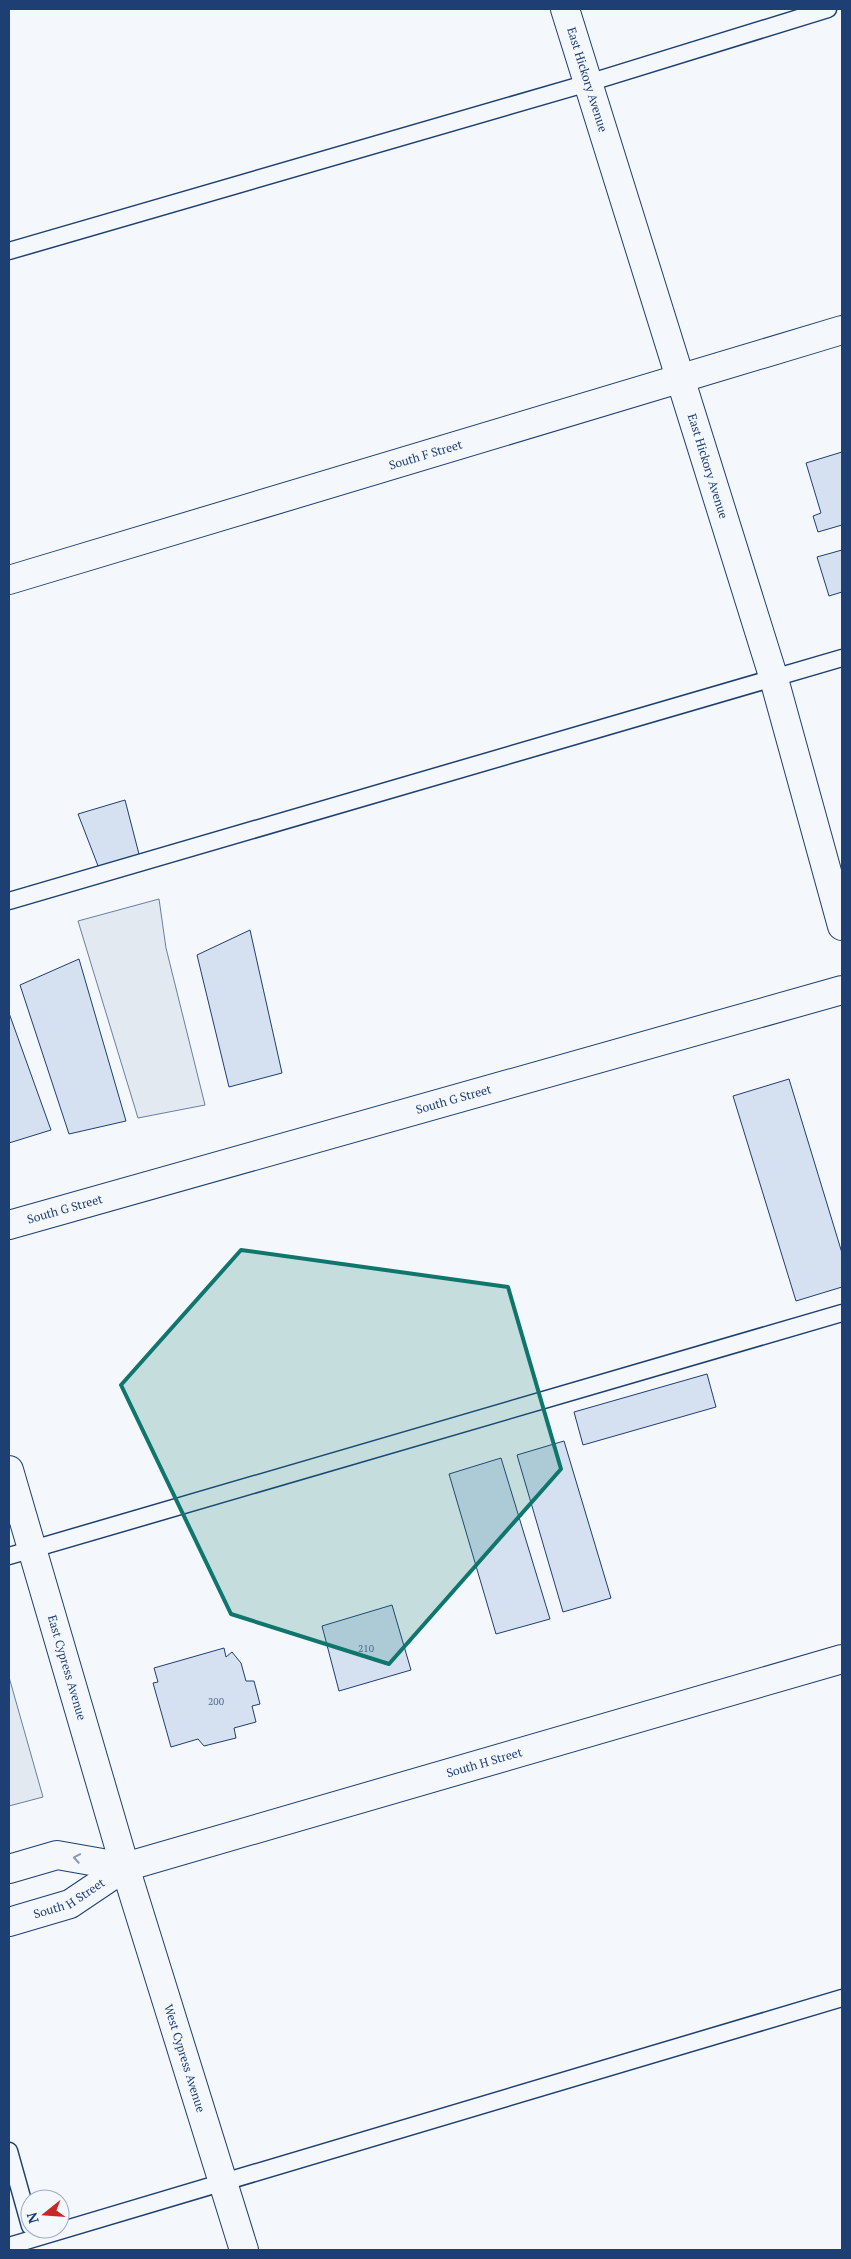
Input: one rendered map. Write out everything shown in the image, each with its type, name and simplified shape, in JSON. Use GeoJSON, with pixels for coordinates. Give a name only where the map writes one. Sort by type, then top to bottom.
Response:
{"type":"FeatureCollection","features":[{"type":"Feature","properties":{"kind":"street","name":"East Hickory Avenue"},"geometry":{"type":"LineString","coordinates":[[565,9],[774,679],[842,926]]}},
{"type":"Feature","properties":{"kind":"street","name":"South F Street"},"geometry":{"type":"LineString","coordinates":[[9,580],[842,330]]}},
{"type":"Feature","properties":{"kind":"street","name":"South G Street"},"geometry":{"type":"LineString","coordinates":[[9,1225],[842,990]]}},
{"type":"Feature","properties":{"kind":"street","name":"East Cypress Avenue"},"geometry":{"type":"LineString","coordinates":[[9,1470],[20,1553],[126,1867]]}},
{"type":"Feature","properties":{"kind":"street","name":"South H Street"},"geometry":{"type":"LineString","coordinates":[[9,1922],[70,1904],[126,1867],[842,1659]]}},
{"type":"Feature","properties":{"kind":"street","name":"South H Street"},"geometry":{"type":"LineString","coordinates":[[9,1869],[58,1855],[126,1867]]}},
{"type":"Feature","properties":{"kind":"street","name":"West Cypress Avenue"},"geometry":{"type":"LineString","coordinates":[[126,1867],[244,2250]]}},
{"type":"Feature","properties":{"kind":"lane"},"geometry":{"type":"LineString","coordinates":[[9,251],[588,83],[828,9]]}},
{"type":"Feature","properties":{"kind":"lane"},"geometry":{"type":"LineString","coordinates":[[9,901],[842,658]]}},
{"type":"Feature","properties":{"kind":"lane"},"geometry":{"type":"LineString","coordinates":[[20,1553],[842,1313]]}},
{"type":"Feature","properties":{"kind":"lane"},"geometry":{"type":"LineString","coordinates":[[70,2225],[109,2218],[223,2181],[842,1998]]}},
{"type":"Feature","properties":{"kind":"lane"},"geometry":{"type":"LineString","coordinates":[[9,2151],[20,2192]]}},
{"type":"Feature","properties":{"kind":"lane"},"geometry":{"type":"LineString","coordinates":[[9,2246],[20,2239]]}},
{"type":"Feature","properties":{"kind":"highlighted area"},"geometry":{"type":"Polygon","coordinates":[[[241,1250],[508,1287],[561,1469],[389,1664],[231,1614],[121,1385],[241,1250]]]}},
{"type":"Feature","properties":{"kind":"shaded area"},"geometry":{"type":"Polygon","coordinates":[[[159,899],[166,948],[205,1105],[138,1118],[78,921],[159,899]]]}},
{"type":"Feature","properties":{"kind":"shaded area"},"geometry":{"type":"Polygon","coordinates":[[[9,1677],[43,1797],[9,1806],[9,1677]]]}},
{"type":"Feature","properties":{"kind":"building"},"geometry":{"type":"Polygon","coordinates":[[[842,452],[842,525],[818,532],[813,516],[821,513],[806,463],[842,452]]]}},
{"type":"Feature","properties":{"kind":"building"},"geometry":{"type":"Polygon","coordinates":[[[842,550],[842,592],[829,596],[817,557],[842,550]]]}},
{"type":"Feature","properties":{"kind":"building"},"geometry":{"type":"Polygon","coordinates":[[[125,800],[140,858],[100,871],[78,814],[125,800]]]}},
{"type":"Feature","properties":{"kind":"building"},"geometry":{"type":"Polygon","coordinates":[[[250,930],[282,1073],[229,1087],[197,955],[250,930]]]}},
{"type":"Feature","properties":{"kind":"building"},"geometry":{"type":"Polygon","coordinates":[[[79,959],[126,1121],[69,1134],[20,985],[79,959]]]}},
{"type":"Feature","properties":{"kind":"building"},"geometry":{"type":"Polygon","coordinates":[[[9,1013],[51,1130],[9,1143],[9,1013]]]}},
{"type":"Feature","properties":{"kind":"building"},"geometry":{"type":"Polygon","coordinates":[[[789,1079],[842,1253],[842,1287],[796,1301],[733,1096],[789,1079]]]}},
{"type":"Feature","properties":{"kind":"building"},"geometry":{"type":"Polygon","coordinates":[[[707,1374],[716,1407],[583,1445],[574,1412],[707,1374]]]}},
{"type":"Feature","properties":{"kind":"building"},"geometry":{"type":"Polygon","coordinates":[[[564,1441],[611,1598],[563,1612],[517,1455],[564,1441]]]}},
{"type":"Feature","properties":{"kind":"building"},"geometry":{"type":"Polygon","coordinates":[[[501,1458],[550,1619],[496,1634],[449,1474],[501,1458]]]}},
{"type":"Feature","properties":{"kind":"building"},"geometry":{"type":"Polygon","coordinates":[[[392,1605],[411,1670],[339,1691],[322,1626],[392,1605]]]}},
{"type":"Feature","properties":{"kind":"building"},"geometry":{"type":"Polygon","coordinates":[[[224,1648],[226,1657],[232,1652],[241,1663],[246,1681],[254,1681],[260,1704],[252,1706],[256,1722],[234,1728],[236,1738],[204,1746],[198,1739],[171,1747],[153,1683],[158,1682],[154,1668],[224,1648]]]}}]}
